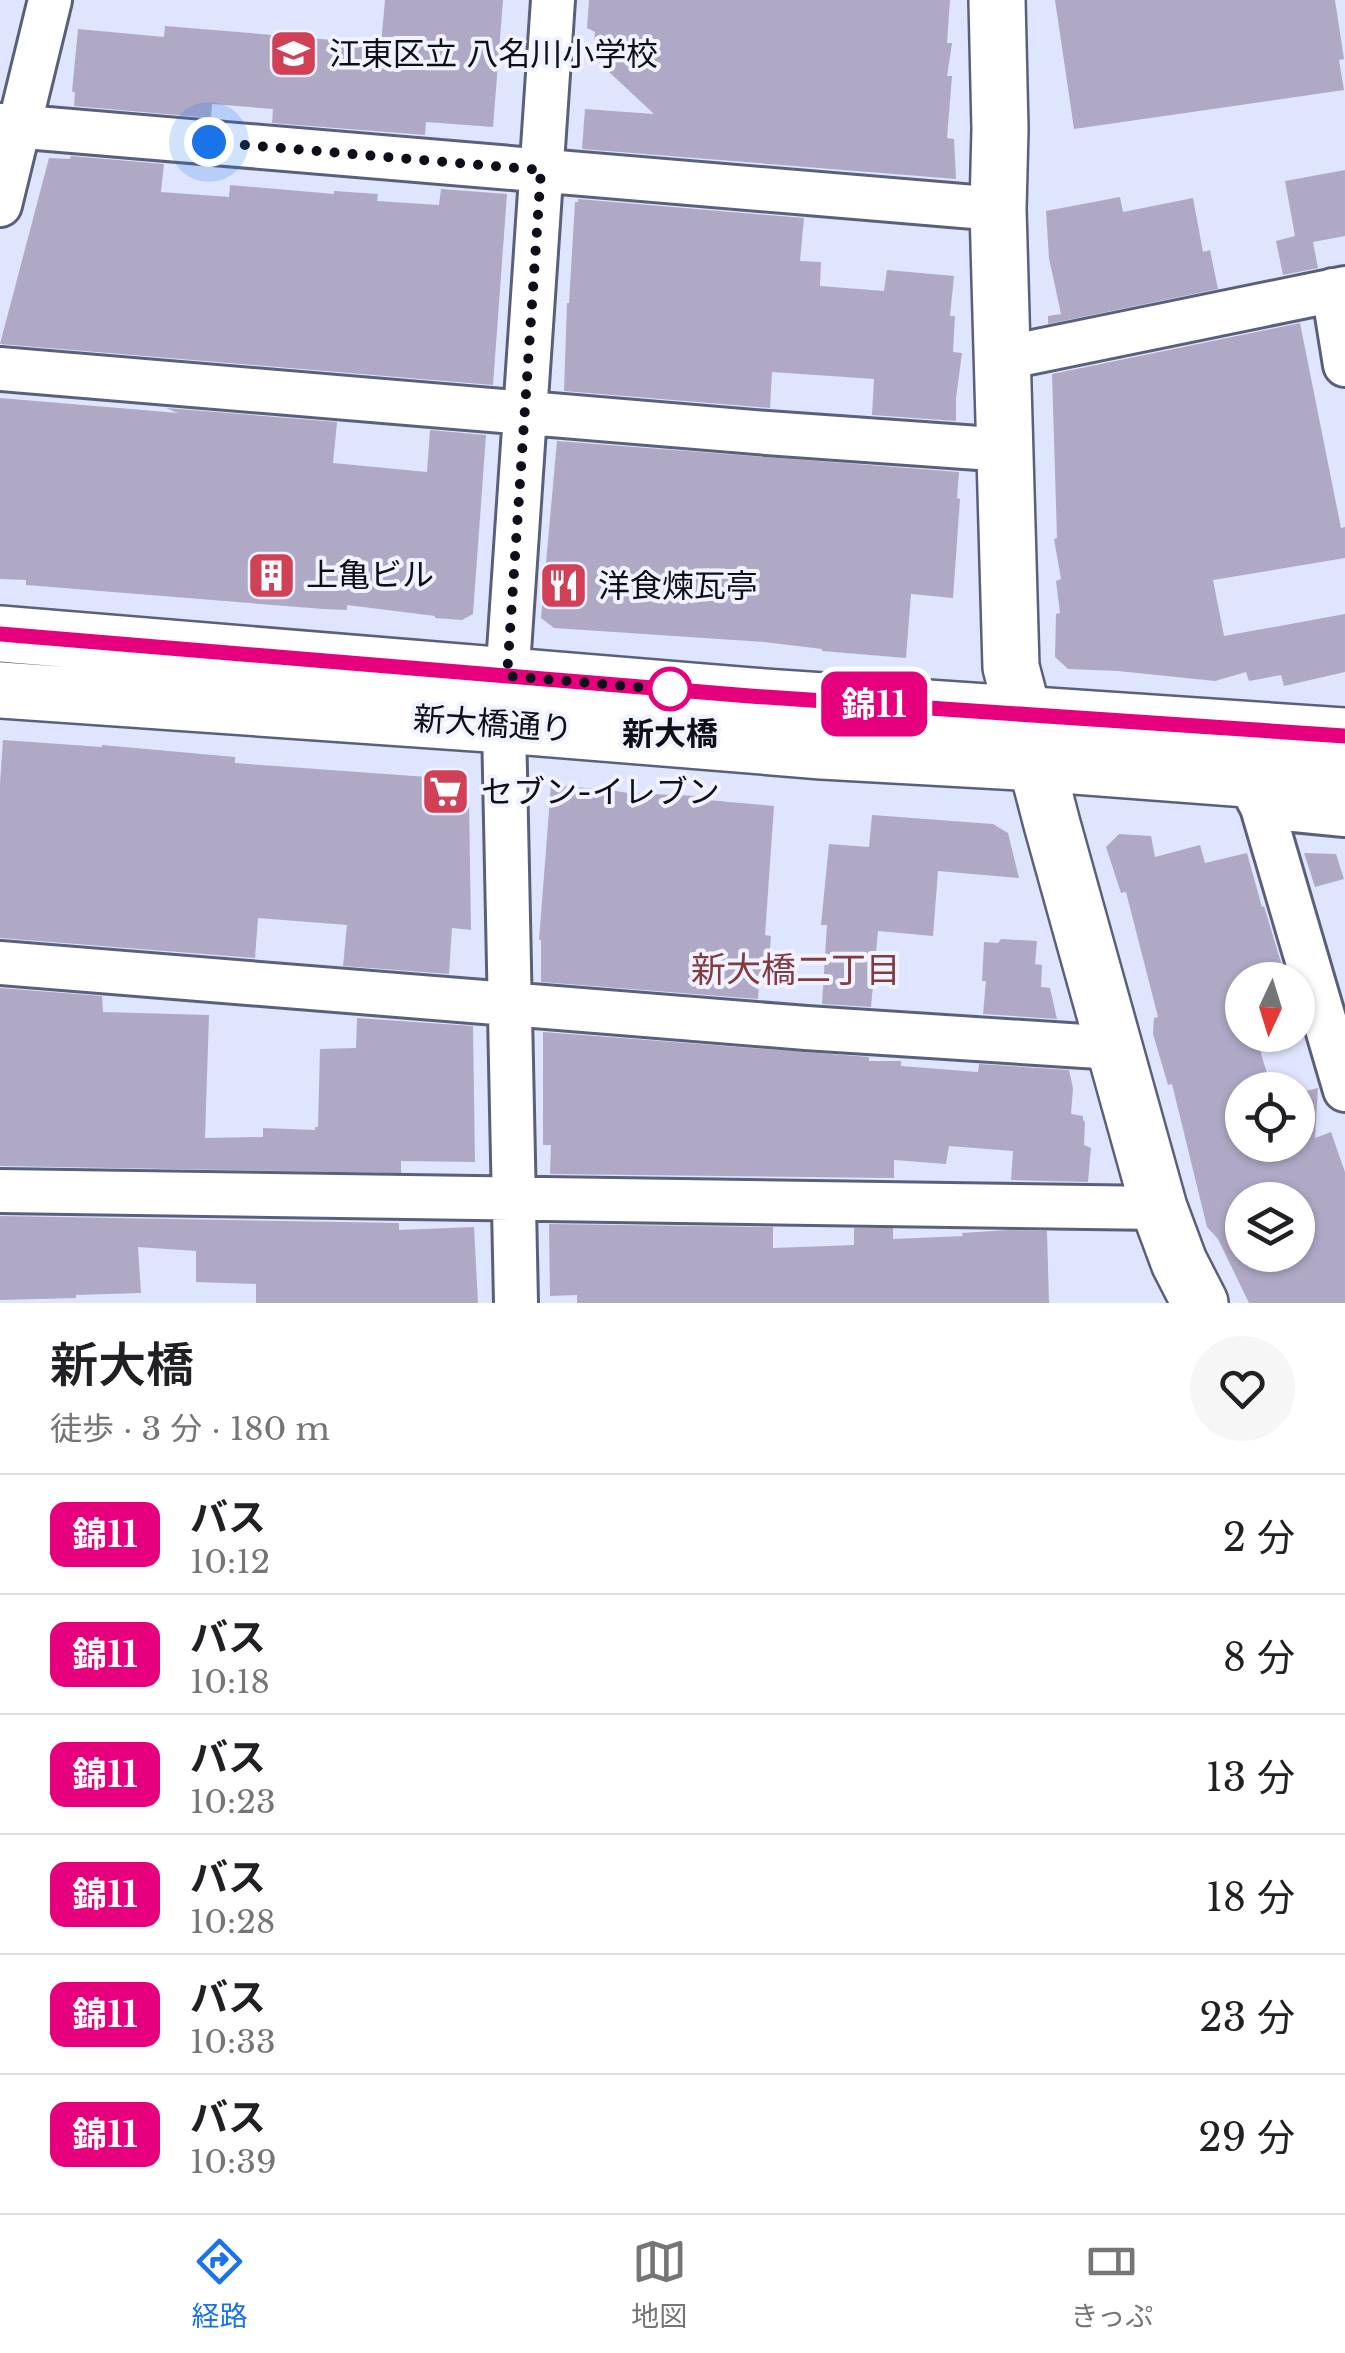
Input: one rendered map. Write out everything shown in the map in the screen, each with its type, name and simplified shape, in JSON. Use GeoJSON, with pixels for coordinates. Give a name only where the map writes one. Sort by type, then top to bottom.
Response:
{"type":"FeatureCollection","features":[{"type":"Feature","properties":{"kind":"main road"},"geometry":{"type":"LineString","coordinates":[[998,0],[998,209],[1011,666],[1159,1208],[1178,1262],[1200,1303]]}},
{"type":"Feature","properties":{"kind":"main road","name":"新大橋通り"},"geometry":{"type":"LineString","coordinates":[[0,634],[505,700],[822,751],[1029,738],[1345,736]]}},
{"type":"Feature","properties":{"kind":"main road","name":"新大橋通り"},"geometry":{"type":"LineString","coordinates":[[0,690],[505,700]]}},
{"type":"Feature","properties":{"kind":"main road","name":"新大橋通り"},"geometry":{"type":"LineString","coordinates":[[1029,738],[1255,793],[1345,779]]}},
{"type":"Feature","properties":{"kind":"street"},"geometry":{"type":"LineString","coordinates":[[0,205],[10,125],[50,0]]}},
{"type":"Feature","properties":{"kind":"street"},"geometry":{"type":"LineString","coordinates":[[516,1303],[505,700],[553,0]]}},
{"type":"Feature","properties":{"kind":"street"},"geometry":{"type":"LineString","coordinates":[[10,125],[998,209]]}},
{"type":"Feature","properties":{"kind":"street"},"geometry":{"type":"LineString","coordinates":[[1004,358],[1339,289],[1345,365]]}},
{"type":"Feature","properties":{"kind":"street"},"geometry":{"type":"LineString","coordinates":[[0,369],[1006,450]]}},
{"type":"Feature","properties":{"kind":"street"},"geometry":{"type":"LineString","coordinates":[[1255,793],[1345,815]]}},
{"type":"Feature","properties":{"kind":"street"},"geometry":{"type":"LineString","coordinates":[[1255,793],[1345,1090]]}},
{"type":"Feature","properties":{"kind":"street"},"geometry":{"type":"LineString","coordinates":[[0,963],[806,1028],[1115,1048]]}},
{"type":"Feature","properties":{"kind":"street"},"geometry":{"type":"LineString","coordinates":[[0,1191],[1159,1208]]}},
{"type":"Feature","properties":{"kind":"building","name":"江東区立 八名川小学校"},"geometry":{"type":"Polygon","coordinates":[[[385,0],[503,0],[493,127],[426,122],[425,135],[272,123],[273,109],[212,104],[211,118],[74,106],[78,29],[164,37],[165,26],[381,44],[385,0]]]}},
{"type":"Feature","properties":{"kind":"building"},"geometry":{"type":"Polygon","coordinates":[[[589,0],[950,0],[947,43],[952,43],[947,76],[952,76],[947,138],[954,139],[956,179],[582,149],[585,109],[654,114],[593,57],[595,32],[587,28],[589,0]]]}},
{"type":"Feature","properties":{"kind":"building"},"geometry":{"type":"Polygon","coordinates":[[[1055,0],[1335,0],[1344,59],[1339,60],[1344,90],[1074,129],[1055,0]]]}},
{"type":"Feature","properties":{"kind":"building"},"geometry":{"type":"Polygon","coordinates":[[[71,156],[164,164],[161,192],[229,197],[230,185],[378,194],[377,201],[439,205],[441,189],[507,194],[493,385],[0,344],[49,158],[71,156]]]}},
{"type":"Feature","properties":{"kind":"building"},"geometry":{"type":"Polygon","coordinates":[[[1345,170],[1345,236],[1313,242],[1318,268],[1283,275],[1276,241],[1295,236],[1285,181],[1345,170]]]}},
{"type":"Feature","properties":{"kind":"building"},"geometry":{"type":"Polygon","coordinates":[[[1120,197],[1123,212],[1193,198],[1203,252],[1210,250],[1218,289],[1048,324],[1048,316],[1061,314],[1049,258],[1046,211],[1120,197]]]}},
{"type":"Feature","properties":{"kind":"building"},"geometry":{"type":"Polygon","coordinates":[[[578,199],[804,218],[800,261],[821,262],[820,286],[884,291],[887,270],[954,276],[950,316],[955,316],[953,352],[962,353],[956,421],[872,415],[874,379],[772,372],[770,408],[564,391],[567,303],[578,199]]]}},
{"type":"Feature","properties":{"kind":"building"},"geometry":{"type":"Polygon","coordinates":[[[1300,323],[1341,528],[1345,527],[1345,558],[1213,580],[1224,636],[1345,614],[1345,672],[1284,686],[1281,675],[1249,681],[1246,672],[1215,681],[1068,669],[1055,657],[1056,614],[1060,613],[1056,581],[1061,579],[1054,539],[1057,538],[1052,374],[1300,323]]]}},
{"type":"Feature","properties":{"kind":"building"},"geometry":{"type":"Polygon","coordinates":[[[0,398],[337,422],[333,463],[427,472],[430,430],[486,435],[473,614],[462,620],[347,605],[347,610],[323,609],[26,585],[26,580],[0,579],[0,398]]]}},
{"type":"Feature","properties":{"kind":"building"},"geometry":{"type":"Polygon","coordinates":[[[557,441],[959,472],[953,598],[911,594],[906,658],[764,642],[554,628],[541,618],[557,441]]]}},
{"type":"Feature","properties":{"kind":"building"},"geometry":{"type":"Polygon","coordinates":[[[3,740],[102,745],[235,757],[235,763],[455,779],[469,797],[471,930],[452,928],[449,974],[343,966],[347,925],[258,918],[255,958],[0,938],[3,740]]]}},
{"type":"Feature","properties":{"kind":"building"},"geometry":{"type":"Polygon","coordinates":[[[551,785],[774,806],[765,935],[771,936],[767,984],[759,984],[758,999],[541,982],[539,940],[551,785]]]}},
{"type":"Feature","properties":{"kind":"building"},"geometry":{"type":"Polygon","coordinates":[[[872,815],[993,824],[1008,833],[1019,878],[938,871],[933,936],[878,931],[871,1007],[822,1004],[827,925],[821,925],[829,844],[869,847],[872,815]]]}},
{"type":"Feature","properties":{"kind":"building"},"geometry":{"type":"Polygon","coordinates":[[[1119,834],[1151,836],[1155,857],[1200,845],[1205,863],[1247,853],[1281,962],[1225,962],[1225,1052],[1261,1052],[1267,1072],[1225,1072],[1225,1162],[1315,1162],[1315,1138],[1331,1132],[1345,1172],[1345,1303],[1249,1303],[1234,1272],[1315,1272],[1315,1182],[1225,1182],[1225,1253],[1207,1227],[1172,1084],[1168,1085],[1153,1034],[1154,1018],[1158,1017],[1126,892],[1121,893],[1106,847],[1119,834]]]}},
{"type":"Feature","properties":{"kind":"building"},"geometry":{"type":"Polygon","coordinates":[[[1304,853],[1336,854],[1344,879],[1315,887],[1304,853]]]}},
{"type":"Feature","properties":{"kind":"building"},"geometry":{"type":"Polygon","coordinates":[[[1001,939],[1037,941],[1035,964],[1042,965],[1041,987],[1050,988],[1057,1019],[983,1014],[984,942],[998,943],[1001,939]]]}},
{"type":"Feature","properties":{"kind":"building"},"geometry":{"type":"Polygon","coordinates":[[[0,988],[102,996],[103,1012],[209,1015],[205,1138],[263,1137],[263,1128],[315,1130],[320,1049],[356,1048],[357,1018],[473,1026],[475,1162],[401,1161],[401,1173],[0,1166],[0,988]]]}},
{"type":"Feature","properties":{"kind":"building"},"geometry":{"type":"Polygon","coordinates":[[[543,1032],[869,1057],[869,1061],[901,1061],[901,1066],[978,1072],[979,1064],[1069,1070],[1073,1088],[1071,1114],[1083,1116],[1084,1145],[1091,1148],[1088,1182],[1011,1180],[1013,1151],[949,1146],[946,1164],[894,1160],[894,1178],[550,1174],[551,1145],[543,1145],[543,1032]]]}},
{"type":"Feature","properties":{"kind":"building"},"geometry":{"type":"Polygon","coordinates":[[[1318,1088],[1315,1138],[1315,1089],[1318,1088]]]}},
{"type":"Feature","properties":{"kind":"building"},"geometry":{"type":"Polygon","coordinates":[[[0,1216],[399,1223],[399,1230],[474,1227],[478,1303],[256,1303],[256,1284],[196,1282],[196,1251],[138,1247],[141,1293],[0,1300],[0,1216]]]}},
{"type":"Feature","properties":{"kind":"building"},"geometry":{"type":"Polygon","coordinates":[[[549,1224],[773,1227],[773,1248],[854,1245],[854,1228],[893,1228],[893,1239],[1008,1230],[1047,1231],[1049,1303],[577,1303],[577,1295],[550,1296],[549,1224]]]}},
{"type":"Feature","properties":{"kind":"bus line","name":"錦11"},"geometry":{"type":"LineString","coordinates":[[0,634],[750,696],[1345,736]]}},
{"type":"Feature","properties":{"kind":"place","name":"江東区立 八名川小学校"},"geometry":{"type":"Point","coordinates":[294,54]}},
{"type":"Feature","properties":{"kind":"place","name":"上亀ビル"},"geometry":{"type":"Point","coordinates":[271,575]}},
{"type":"Feature","properties":{"kind":"place","name":"洋食煉瓦亭"},"geometry":{"type":"Point","coordinates":[563,586]}},
{"type":"Feature","properties":{"kind":"place","name":"新大橋"},"geometry":{"type":"Point","coordinates":[670,689]}},
{"type":"Feature","properties":{"kind":"place","name":"セブン-イレブン"},"geometry":{"type":"Point","coordinates":[446,792]}},
{"type":"Feature","properties":{"kind":"district","name":"新大橋二丁目"},"geometry":{"type":"Point","coordinates":[796,970]}},
{"type":"Feature","properties":{"kind":"route"},"geometry":{"type":"LineString","coordinates":[[209,142],[541,170],[507,676],[670,689]]}}]}
